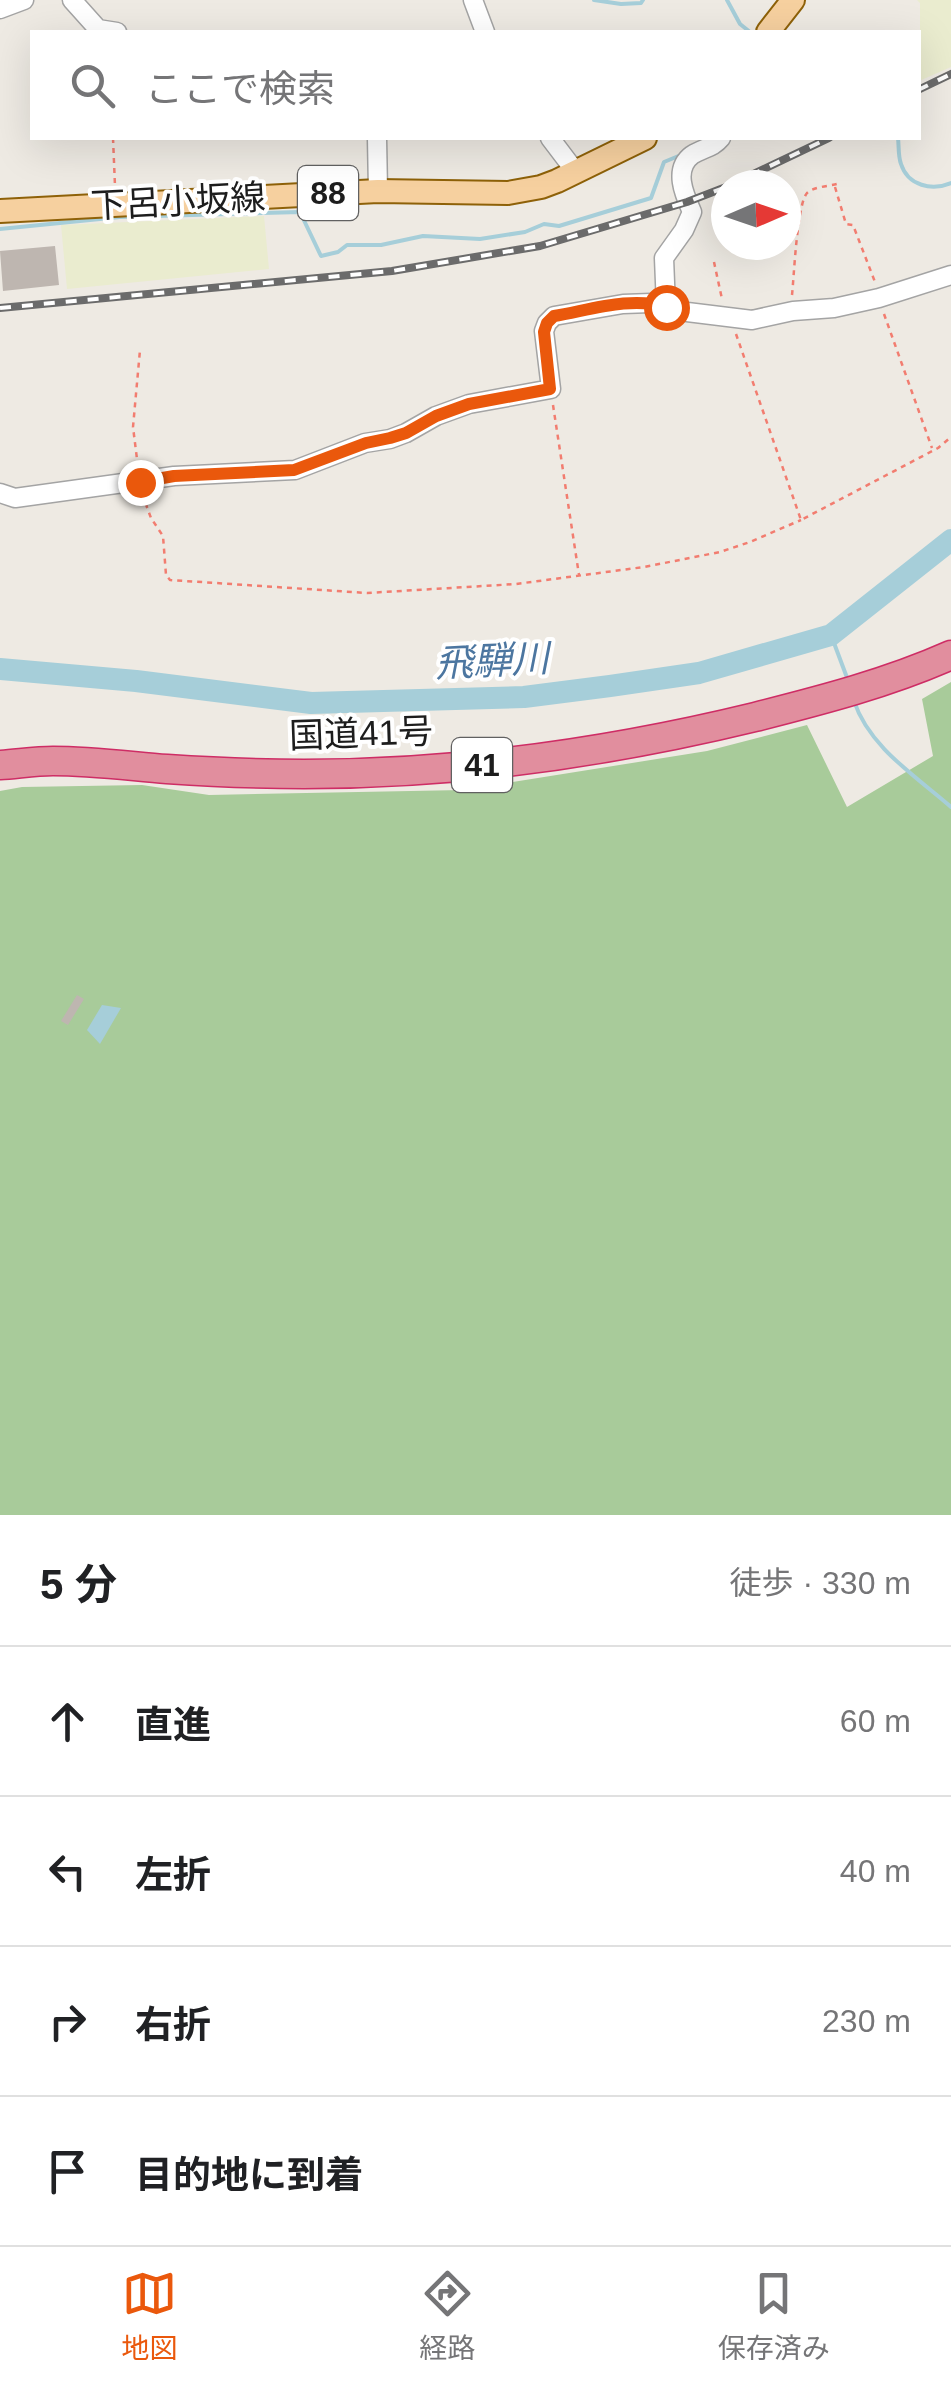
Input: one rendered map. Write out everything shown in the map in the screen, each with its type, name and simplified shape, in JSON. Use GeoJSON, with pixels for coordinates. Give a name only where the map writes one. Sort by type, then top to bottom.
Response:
{"type":"FeatureCollection","features":[{"type":"Feature","properties":{"kind":"highway","name":"国道41号"},"geometry":{"type":"LineString","coordinates":[[0,765],[50,761],[301,774],[404,772],[490,764],[672,737],[866,687],[951,655]]}},
{"type":"Feature","properties":{"kind":"main road"},"geometry":{"type":"LineString","coordinates":[[770,30],[793,0]]}},
{"type":"Feature","properties":{"kind":"main road","name":"下呂小坂線"},"geometry":{"type":"LineString","coordinates":[[0,210],[378,191],[508,193],[542,187],[641,140]]}},
{"type":"Feature","properties":{"kind":"street"},"geometry":{"type":"LineString","coordinates":[[0,8],[24,0]]}},
{"type":"Feature","properties":{"kind":"street"},"geometry":{"type":"LineString","coordinates":[[72,0],[98,29],[104,30]]}},
{"type":"Feature","properties":{"kind":"street"},"geometry":{"type":"LineString","coordinates":[[473,0],[484,30]]}},
{"type":"Feature","properties":{"kind":"street"},"geometry":{"type":"LineString","coordinates":[[376,140],[378,191]]}},
{"type":"Feature","properties":{"kind":"street"},"geometry":{"type":"LineString","coordinates":[[552,140],[576,171]]}},
{"type":"Feature","properties":{"kind":"street"},"geometry":{"type":"LineString","coordinates":[[666,307],[664,258],[692,212],[681,171],[692,155],[720,140]]}},
{"type":"Feature","properties":{"kind":"street"},"geometry":{"type":"LineString","coordinates":[[0,493],[15,498],[174,476],[294,470],[366,443],[406,433],[469,404],[550,389],[544,332],[554,316],[651,302],[679,311],[752,320],[880,298],[951,275]]}},
{"type":"Feature","properties":{"kind":"path"},"geometry":{"type":"LineString","coordinates":[[112,140],[116,204]]}},
{"type":"Feature","properties":{"kind":"path"},"geometry":{"type":"LineString","coordinates":[[791,312],[796,242],[805,196],[836,185],[846,224],[853,225],[932,450]]}},
{"type":"Feature","properties":{"kind":"path"},"geometry":{"type":"LineString","coordinates":[[714,262],[728,318],[801,520]]}},
{"type":"Feature","properties":{"kind":"path"},"geometry":{"type":"LineString","coordinates":[[140,350],[133,427],[140,482],[151,518],[163,536],[166,575],[170,580],[367,593],[579,577],[720,552],[801,520],[951,438]]}},
{"type":"Feature","properties":{"kind":"path"},"geometry":{"type":"LineString","coordinates":[[550,389],[579,577]]}},
{"type":"Feature","properties":{"kind":"green space"},"geometry":{"type":"Polygon","coordinates":[[[917,0],[951,0],[951,67],[921,80],[921,30],[917,0]]]}},
{"type":"Feature","properties":{"kind":"green space"},"geometry":{"type":"Polygon","coordinates":[[[264,216],[269,269],[67,289],[61,225],[264,216]]]}},
{"type":"Feature","properties":{"kind":"green space"},"geometry":{"type":"Polygon","coordinates":[[[951,682],[951,1515],[0,1515],[0,791],[22,787],[142,785],[209,795],[463,790],[707,751],[807,725],[847,807],[933,756],[922,699],[951,682]]]}},
{"type":"Feature","properties":{"kind":"water"},"geometry":{"type":"Polygon","coordinates":[[[102,1005],[121,1008],[100,1044],[87,1030],[102,1005]]]}},
{"type":"Feature","properties":{"kind":"building"},"geometry":{"type":"Polygon","coordinates":[[[55,246],[59,285],[3,291],[0,251],[55,246]]]}},
{"type":"Feature","properties":{"kind":"building"},"geometry":{"type":"Polygon","coordinates":[[[77,995],[84,999],[68,1025],[61,1021],[77,995]]]}},
{"type":"Feature","properties":{"kind":"waterway"},"geometry":{"type":"LineString","coordinates":[[594,0],[621,4],[643,0]]}},
{"type":"Feature","properties":{"kind":"waterway"},"geometry":{"type":"LineString","coordinates":[[727,0],[748,30]]}},
{"type":"Feature","properties":{"kind":"waterway"},"geometry":{"type":"LineString","coordinates":[[898,140],[904,171],[915,182],[929,186],[951,183]]}},
{"type":"Feature","properties":{"kind":"waterway"},"geometry":{"type":"LineString","coordinates":[[0,229],[120,217],[300,212],[321,256],[347,245],[381,245],[423,236],[480,239],[525,232],[544,224],[559,226],[651,198],[664,162],[681,155]]}},
{"type":"Feature","properties":{"kind":"waterway","name":"飛騨川"},"geometry":{"type":"LineString","coordinates":[[0,669],[311,703],[524,697],[610,686],[699,673],[831,635],[951,540]]}},
{"type":"Feature","properties":{"kind":"waterway"},"geometry":{"type":"LineString","coordinates":[[831,635],[849,683]]}},
{"type":"Feature","properties":{"kind":"waterway"},"geometry":{"type":"LineString","coordinates":[[854,701],[882,747],[951,807]]}},
{"type":"Feature","properties":{"kind":"railway"},"geometry":{"type":"LineString","coordinates":[[921,89],[951,74]]}},
{"type":"Feature","properties":{"kind":"railway"},"geometry":{"type":"LineString","coordinates":[[762,170],[825,140]]}},
{"type":"Feature","properties":{"kind":"railway"},"geometry":{"type":"LineString","coordinates":[[0,308],[392,271],[540,246],[711,193]]}},
{"type":"Feature","properties":{"kind":"route"},"geometry":{"type":"LineString","coordinates":[[140,482],[174,476],[294,470],[366,443],[406,433],[469,404],[550,389],[544,332],[554,316],[623,304],[651,302],[666,307]]}}]}
